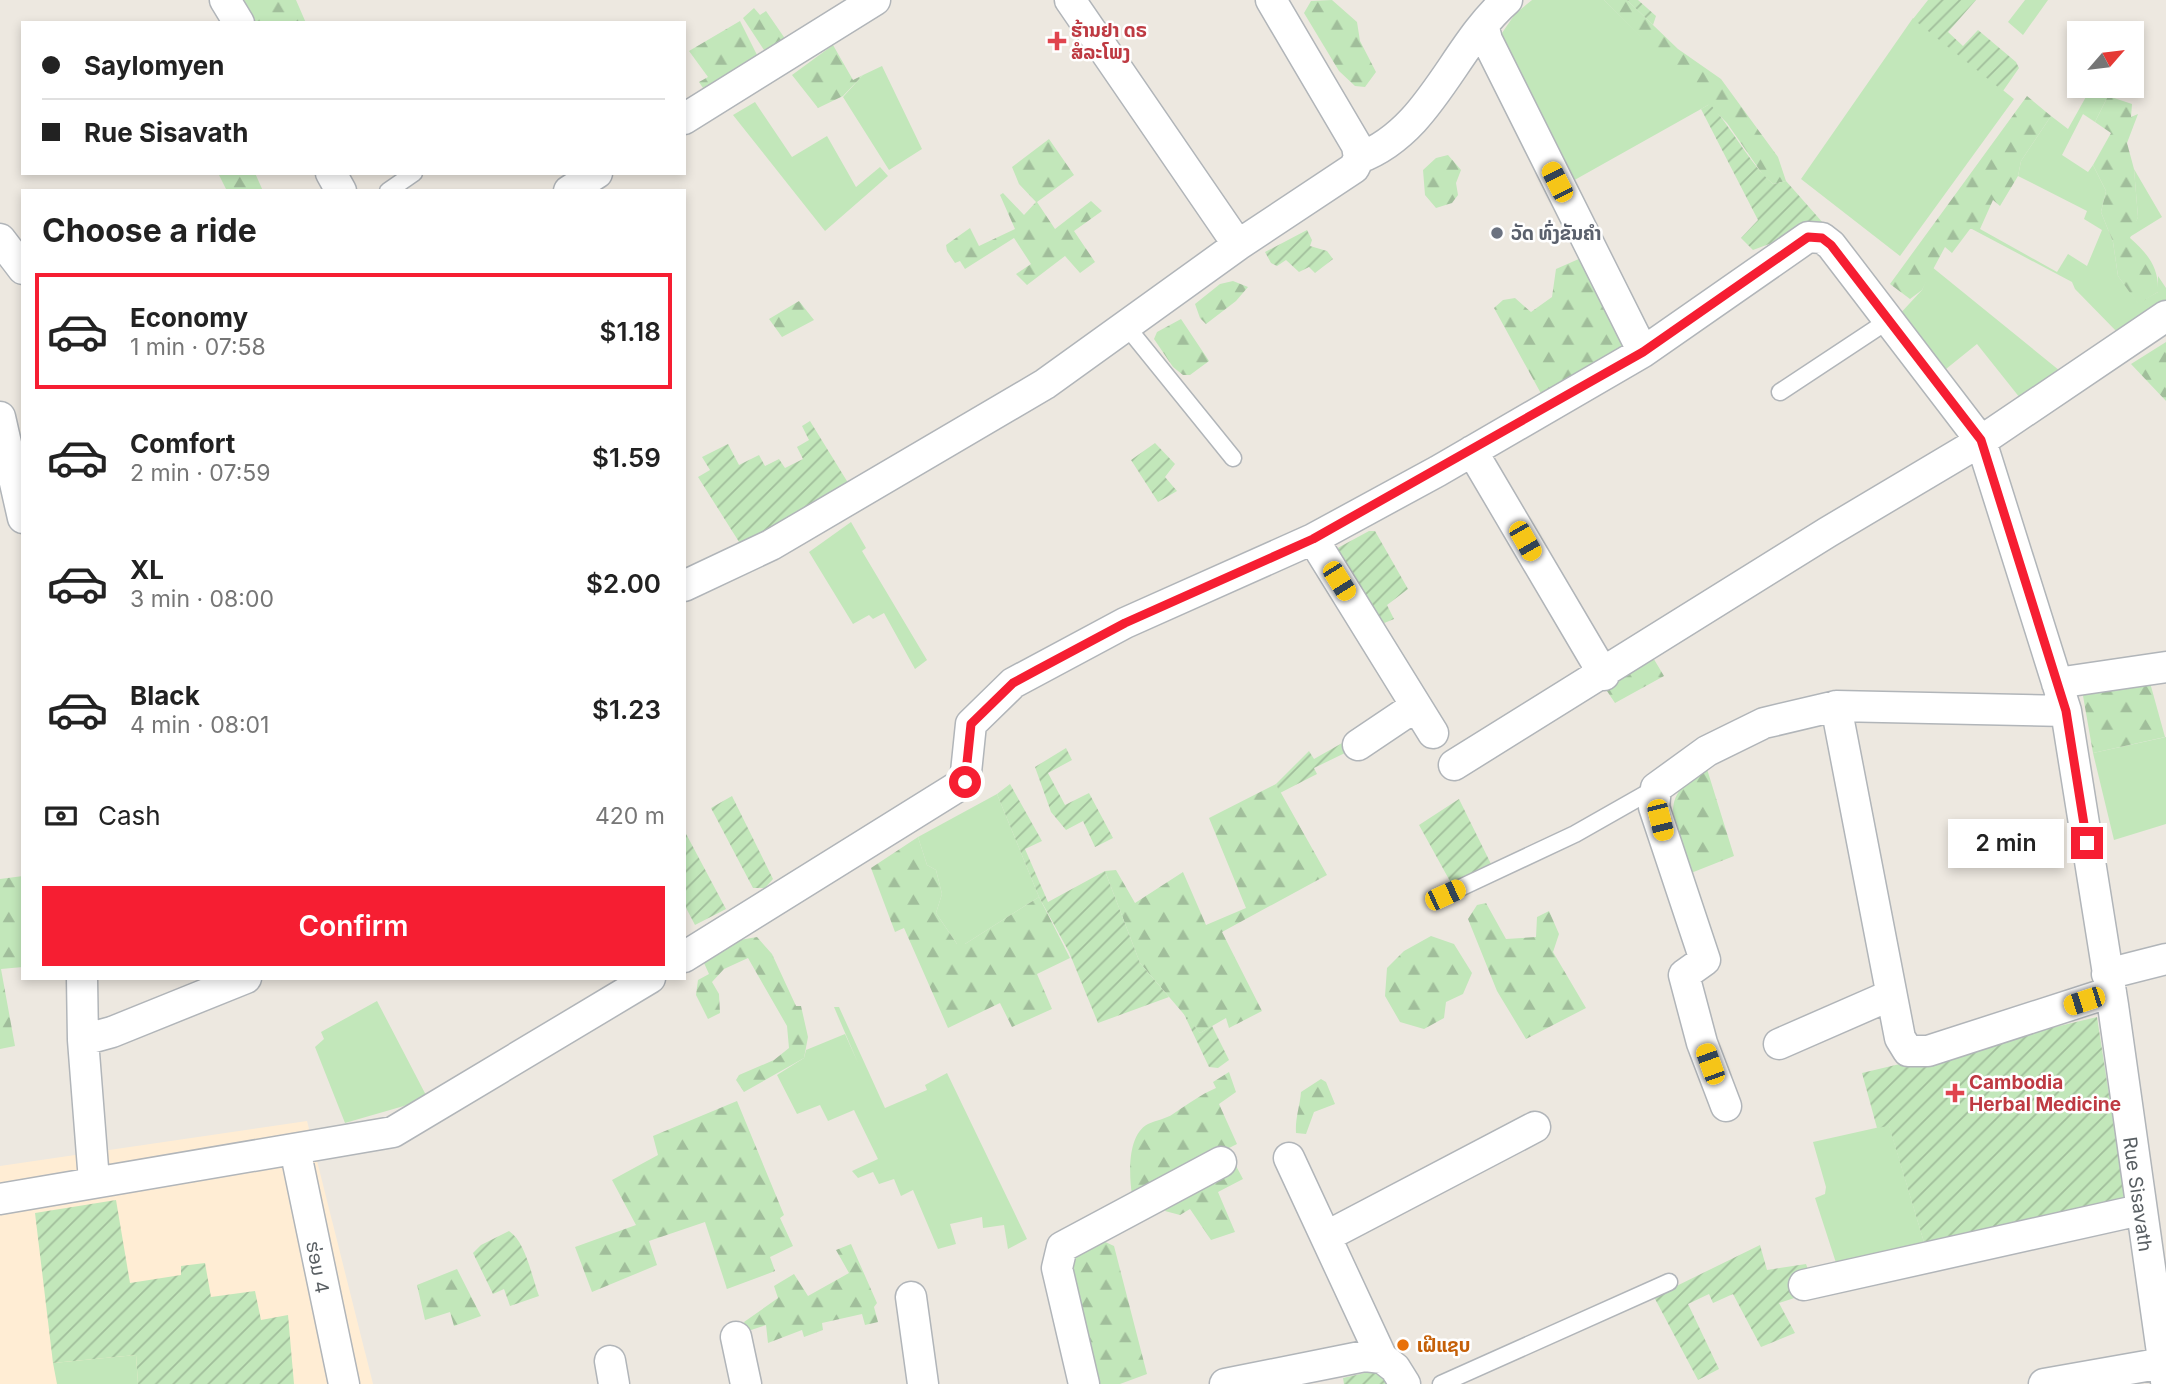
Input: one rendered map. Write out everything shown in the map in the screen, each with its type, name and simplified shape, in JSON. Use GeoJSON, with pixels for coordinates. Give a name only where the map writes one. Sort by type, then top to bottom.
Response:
{"type":"FeatureCollection","features":[{"type":"Feature","properties":{"kind":"street"},"geometry":{"type":"LineString","coordinates":[[225,0],[238,21]]}},
{"type":"Feature","properties":{"kind":"street"},"geometry":{"type":"LineString","coordinates":[[686,118],[874,0]]}},
{"type":"Feature","properties":{"kind":"street"},"geometry":{"type":"LineString","coordinates":[[1070,0],[1238,245]]}},
{"type":"Feature","properties":{"kind":"street"},"geometry":{"type":"LineString","coordinates":[[686,585],[783,538],[1045,384],[1238,245],[1354,168],[1359,158],[1357,146],[1271,0]]}},
{"type":"Feature","properties":{"kind":"street"},"geometry":{"type":"LineString","coordinates":[[1359,158],[1381,150],[1415,119],[1484,28],[1490,15],[1507,0]]}},
{"type":"Feature","properties":{"kind":"street"},"geometry":{"type":"LineString","coordinates":[[686,956],[965,782],[971,724],[1013,683],[1125,623],[1313,539],[1643,352],[1486,40],[1484,28]]}},
{"type":"Feature","properties":{"kind":"street"},"geometry":{"type":"LineString","coordinates":[[572,189],[594,175]]}},
{"type":"Feature","properties":{"kind":"street","name":"Rue Sisavath"},"geometry":{"type":"LineString","coordinates":[[1643,352],[1808,237],[1822,238],[1981,440],[2062,697],[2109,983],[2140,1210],[2158,1284],[2164,1372]]}},
{"type":"Feature","properties":{"kind":"street"},"geometry":{"type":"LineString","coordinates":[[0,239],[21,266]]}},
{"type":"Feature","properties":{"kind":"street"},"geometry":{"type":"LineString","coordinates":[[1454,765],[1604,675],[1828,532],[1981,440],[2166,316]]}},
{"type":"Feature","properties":{"kind":"street"},"geometry":{"type":"LineString","coordinates":[[0,417],[21,509]]}},
{"type":"Feature","properties":{"kind":"street"},"geometry":{"type":"LineString","coordinates":[[1472,451],[1604,675]]}},
{"type":"Feature","properties":{"kind":"street"},"geometry":{"type":"LineString","coordinates":[[1313,539],[1433,733]]}},
{"type":"Feature","properties":{"kind":"street"},"geometry":{"type":"LineString","coordinates":[[1726,1106],[1702,1043],[1684,975],[1705,960],[1654,807],[1656,788],[1707,751],[1764,723],[1836,706],[2062,697],[2166,667]]}},
{"type":"Feature","properties":{"kind":"street"},"geometry":{"type":"LineString","coordinates":[[1358,745],[1416,706]]}},
{"type":"Feature","properties":{"kind":"street"},"geometry":{"type":"LineString","coordinates":[[1836,706],[1891,995],[1900,1038],[1908,1051],[1928,1051],[2109,983],[2166,958]]}},
{"type":"Feature","properties":{"kind":"street"},"geometry":{"type":"LineString","coordinates":[[82,980],[83,1040],[94,1181]]}},
{"type":"Feature","properties":{"kind":"street"},"geometry":{"type":"LineString","coordinates":[[83,1040],[112,1032],[241,980]]}},
{"type":"Feature","properties":{"kind":"street"},"geometry":{"type":"LineString","coordinates":[[0,1199],[94,1181],[383,1135],[406,1127],[647,980]]}},
{"type":"Feature","properties":{"kind":"street"},"geometry":{"type":"LineString","coordinates":[[1779,1044],[1891,995]]}},
{"type":"Feature","properties":{"kind":"street"},"geometry":{"type":"LineString","coordinates":[[1327,1236],[1535,1127]]}},
{"type":"Feature","properties":{"kind":"street","name":"ຮ່ອມ 4"},"geometry":{"type":"LineString","coordinates":[[295,1149],[344,1384]]}},
{"type":"Feature","properties":{"kind":"street"},"geometry":{"type":"LineString","coordinates":[[1289,1158],[1382,1357],[1395,1368],[1405,1384]]}},
{"type":"Feature","properties":{"kind":"street"},"geometry":{"type":"LineString","coordinates":[[1084,1384],[1056,1268],[1062,1247],[1221,1162]]}},
{"type":"Feature","properties":{"kind":"street"},"geometry":{"type":"LineString","coordinates":[[1804,1285],[2140,1210]]}},
{"type":"Feature","properties":{"kind":"street"},"geometry":{"type":"LineString","coordinates":[[911,1297],[923,1384]]}},
{"type":"Feature","properties":{"kind":"street"},"geometry":{"type":"LineString","coordinates":[[736,1337],[746,1384]]}},
{"type":"Feature","properties":{"kind":"street"},"geometry":{"type":"LineString","coordinates":[[1225,1384],[1365,1356],[1382,1357]]}},
{"type":"Feature","properties":{"kind":"street"},"geometry":{"type":"LineString","coordinates":[[2044,1384],[2164,1372]]}},
{"type":"Feature","properties":{"kind":"lane"},"geometry":{"type":"LineString","coordinates":[[391,189],[411,175]]}},
{"type":"Feature","properties":{"kind":"lane"},"geometry":{"type":"LineString","coordinates":[[1780,392],[1889,320]]}},
{"type":"Feature","properties":{"kind":"lane"},"geometry":{"type":"LineString","coordinates":[[1127,327],[1233,458]]}},
{"type":"Feature","properties":{"kind":"lane"},"geometry":{"type":"LineString","coordinates":[[1445,895],[1575,834],[1656,788]]}},
{"type":"Feature","properties":{"kind":"lane"},"geometry":{"type":"LineString","coordinates":[[1441,1384],[1669,1282]]}},
{"type":"Feature","properties":{"kind":"shaded area"},"geometry":{"type":"Polygon","coordinates":[[[307,1121],[373,1384],[0,1384],[0,1166],[307,1121]]]}},
{"type":"Feature","properties":{"kind":"green space"},"geometry":{"type":"Polygon","coordinates":[[[296,0],[305,21],[255,21],[242,2],[296,0]]]}},
{"type":"Feature","properties":{"kind":"green space"},"geometry":{"type":"Polygon","coordinates":[[[1332,0],[1357,22],[1360,41],[1376,72],[1365,87],[1355,86],[1339,71],[1304,13],[1311,1],[1332,0]]]}},
{"type":"Feature","properties":{"kind":"green space"},"geometry":{"type":"Polygon","coordinates":[[[1532,0],[1604,0],[1710,104],[1571,182],[1506,55],[1502,33],[1515,14],[1532,0]]]}},
{"type":"Feature","properties":{"kind":"green space"},"geometry":{"type":"Polygon","coordinates":[[[1604,0],[1627,0],[1678,49],[1721,79],[1778,157],[1786,181],[1773,184],[1763,175],[1727,123],[1604,0]]]}},
{"type":"Feature","properties":{"kind":"green space"},"geometry":{"type":"Polygon","coordinates":[[[1627,0],[1638,0],[1656,16],[1653,25],[1627,0]]]}},
{"type":"Feature","properties":{"kind":"green space"},"geometry":{"type":"Polygon","coordinates":[[[1928,0],[1976,0],[1948,32],[1963,46],[1978,30],[2016,62],[2019,68],[2003,91],[1913,19],[1928,0]]]}},
{"type":"Feature","properties":{"kind":"green space"},"geometry":{"type":"Polygon","coordinates":[[[2025,0],[2048,0],[2023,35],[2008,22],[2025,0]]]}},
{"type":"Feature","properties":{"kind":"green space"},"geometry":{"type":"Polygon","coordinates":[[[754,8],[760,15],[766,11],[786,40],[764,50],[743,18],[754,8]]]}},
{"type":"Feature","properties":{"kind":"green space"},"geometry":{"type":"Polygon","coordinates":[[[1913,18],[2014,99],[1900,256],[1801,179],[1913,18]]]}},
{"type":"Feature","properties":{"kind":"green space"},"geometry":{"type":"Polygon","coordinates":[[[740,21],[759,59],[705,91],[699,82],[708,77],[689,51],[740,21]]]}},
{"type":"Feature","properties":{"kind":"green space"},"geometry":{"type":"Polygon","coordinates":[[[833,45],[853,80],[863,75],[843,96],[818,108],[792,75],[833,45]]]}},
{"type":"Feature","properties":{"kind":"green space"},"geometry":{"type":"Polygon","coordinates":[[[882,66],[922,149],[889,170],[843,97],[863,75],[882,66]]]}},
{"type":"Feature","properties":{"kind":"green space"},"geometry":{"type":"Polygon","coordinates":[[[2027,96],[2051,116],[2021,161],[2018,176],[2000,206],[1993,200],[1980,229],[1970,229],[1952,253],[1945,247],[1922,290],[1910,299],[1890,284],[2027,96]]]}},
{"type":"Feature","properties":{"kind":"green space"},"geometry":{"type":"Polygon","coordinates":[[[2085,98],[2107,98],[2095,122],[2083,114],[2062,155],[2088,172],[2093,165],[2106,191],[2101,212],[2113,242],[2118,276],[2138,303],[2158,292],[2158,276],[2166,288],[2166,301],[2118,333],[2075,289],[2072,282],[1970,228],[1980,229],[2057,272],[2068,254],[2087,266],[2102,230],[2084,219],[2087,211],[2018,176],[2021,161],[2051,116],[2068,129],[2085,98]]]}},
{"type":"Feature","properties":{"kind":"green space"},"geometry":{"type":"Polygon","coordinates":[[[2107,98],[2132,104],[2131,117],[2138,114],[2127,143],[2134,169],[2138,217],[2130,238],[2151,262],[2157,275],[2158,292],[2138,304],[2118,276],[2113,242],[2101,212],[2106,191],[2093,165],[2111,133],[2095,122],[2107,98]]]}},
{"type":"Feature","properties":{"kind":"green space"},"geometry":{"type":"Polygon","coordinates":[[[755,102],[792,157],[827,136],[856,187],[880,167],[888,176],[825,231],[733,115],[755,102]]]}},
{"type":"Feature","properties":{"kind":"green space"},"geometry":{"type":"Polygon","coordinates":[[[1710,104],[1765,176],[1773,184],[1786,181],[1824,224],[1753,250],[1741,238],[1758,220],[1701,109],[1710,104]]]}},
{"type":"Feature","properties":{"kind":"green space"},"geometry":{"type":"Polygon","coordinates":[[[1049,139],[1074,175],[1037,202],[1055,229],[1091,201],[1102,211],[1074,231],[1095,262],[1080,273],[1065,256],[1027,285],[1016,274],[1031,264],[1014,238],[965,269],[960,261],[955,263],[946,245],[970,228],[979,246],[1015,229],[1000,195],[1003,193],[1024,215],[1036,202],[1019,184],[1012,167],[1049,139]]]}},
{"type":"Feature","properties":{"kind":"green space"},"geometry":{"type":"Polygon","coordinates":[[[1448,155],[1461,170],[1456,183],[1458,195],[1452,203],[1436,208],[1425,195],[1423,170],[1436,158],[1448,155]]]}},
{"type":"Feature","properties":{"kind":"green space"},"geometry":{"type":"Polygon","coordinates":[[[2134,169],[2162,217],[2128,238],[2138,217],[2134,169]]]}},
{"type":"Feature","properties":{"kind":"green space"},"geometry":{"type":"Polygon","coordinates":[[[219,175],[256,175],[262,189],[226,189],[219,175]]]}},
{"type":"Feature","properties":{"kind":"green space"},"geometry":{"type":"Polygon","coordinates":[[[1307,230],[1312,240],[1310,246],[1327,251],[1333,259],[1315,273],[1309,267],[1299,272],[1286,260],[1277,266],[1271,263],[1265,252],[1307,230]]]}},
{"type":"Feature","properties":{"kind":"green space"},"geometry":{"type":"Polygon","coordinates":[[[1581,258],[1629,349],[1544,399],[1494,308],[1503,300],[1515,298],[1531,312],[1552,297],[1556,269],[1581,258]]]}},
{"type":"Feature","properties":{"kind":"green space"},"geometry":{"type":"Polygon","coordinates":[[[1932,267],[2065,375],[2020,398],[1977,344],[1946,369],[1897,317],[1922,290],[1932,267]]]}},
{"type":"Feature","properties":{"kind":"green space"},"geometry":{"type":"Polygon","coordinates":[[[1233,281],[1248,287],[1236,301],[1206,324],[1200,318],[1195,304],[1220,284],[1233,281]]]}},
{"type":"Feature","properties":{"kind":"green space"},"geometry":{"type":"Polygon","coordinates":[[[799,301],[814,320],[782,337],[769,319],[799,301]]]}},
{"type":"Feature","properties":{"kind":"green space"},"geometry":{"type":"Polygon","coordinates":[[[1181,319],[1209,361],[1190,375],[1183,375],[1173,367],[1154,339],[1157,332],[1181,319]]]}},
{"type":"Feature","properties":{"kind":"green space"},"geometry":{"type":"Polygon","coordinates":[[[2166,342],[2166,401],[2131,364],[2166,342]]]}},
{"type":"Feature","properties":{"kind":"green space"},"geometry":{"type":"Polygon","coordinates":[[[810,421],[850,486],[741,545],[698,477],[710,470],[702,457],[728,444],[739,465],[759,455],[765,466],[779,459],[785,468],[803,459],[797,447],[809,440],[802,426],[810,421]]]}},
{"type":"Feature","properties":{"kind":"green space"},"geometry":{"type":"Polygon","coordinates":[[[1155,443],[1175,464],[1165,477],[1177,491],[1158,502],[1131,460],[1155,443]]]}},
{"type":"Feature","properties":{"kind":"green space"},"geometry":{"type":"Polygon","coordinates":[[[851,522],[866,548],[862,551],[927,660],[915,669],[884,613],[873,619],[869,615],[853,624],[809,552],[851,522]]]}},
{"type":"Feature","properties":{"kind":"green space"},"geometry":{"type":"Polygon","coordinates":[[[1369,531],[1375,531],[1408,589],[1387,605],[1394,619],[1377,626],[1334,550],[1369,531]]]}},
{"type":"Feature","properties":{"kind":"green space"},"geometry":{"type":"Polygon","coordinates":[[[1649,651],[1664,676],[1615,703],[1601,682],[1649,651]]]}},
{"type":"Feature","properties":{"kind":"green space"},"geometry":{"type":"Polygon","coordinates":[[[2149,679],[2165,737],[2093,753],[2082,690],[2149,679]]]}},
{"type":"Feature","properties":{"kind":"green space"},"geometry":{"type":"Polygon","coordinates":[[[2166,737],[2166,824],[2114,840],[2093,753],[2166,737]]]}},
{"type":"Feature","properties":{"kind":"green space"},"geometry":{"type":"Polygon","coordinates":[[[1344,742],[1347,752],[1314,768],[1317,774],[1280,793],[1276,784],[1309,751],[1314,759],[1344,742]]]}},
{"type":"Feature","properties":{"kind":"green space"},"geometry":{"type":"Polygon","coordinates":[[[1066,748],[1072,760],[1048,773],[1065,805],[1089,793],[1113,838],[1095,847],[1083,821],[1066,830],[1051,812],[1035,767],[1066,748]]]}},
{"type":"Feature","properties":{"kind":"green space"},"geometry":{"type":"Polygon","coordinates":[[[1707,769],[1734,856],[1691,873],[1675,827],[1674,802],[1680,790],[1690,780],[1707,769]]]}},
{"type":"Feature","properties":{"kind":"green space"},"geometry":{"type":"Polygon","coordinates":[[[1010,784],[1042,841],[1025,849],[1048,902],[1105,871],[1140,963],[1169,997],[1098,1023],[1069,952],[1039,897],[997,794],[1010,784]]]}},
{"type":"Feature","properties":{"kind":"green space"},"geometry":{"type":"Polygon","coordinates":[[[1276,784],[1327,875],[1222,932],[1262,1011],[1229,1028],[1226,1018],[1200,1033],[1140,963],[1105,871],[1116,870],[1135,903],[1183,872],[1206,925],[1246,908],[1209,818],[1276,784]]]}},
{"type":"Feature","properties":{"kind":"green space"},"geometry":{"type":"Polygon","coordinates":[[[997,794],[1039,897],[965,944],[957,944],[936,913],[942,894],[936,870],[927,865],[918,837],[997,794]]]}},
{"type":"Feature","properties":{"kind":"green space"},"geometry":{"type":"Polygon","coordinates":[[[732,796],[773,879],[765,888],[753,888],[711,808],[732,796]]]}},
{"type":"Feature","properties":{"kind":"green space"},"geometry":{"type":"Polygon","coordinates":[[[1459,799],[1491,864],[1451,883],[1419,825],[1459,799]]]}},
{"type":"Feature","properties":{"kind":"green space"},"geometry":{"type":"Polygon","coordinates":[[[686,834],[726,909],[695,925],[686,908],[686,834]]]}},
{"type":"Feature","properties":{"kind":"green space"},"geometry":{"type":"Polygon","coordinates":[[[918,837],[927,865],[936,870],[942,894],[936,913],[957,944],[965,944],[1039,897],[1070,958],[1037,974],[1052,1009],[1012,1027],[1000,1003],[948,1028],[904,928],[895,932],[871,868],[918,837]]]}},
{"type":"Feature","properties":{"kind":"green space"},"geometry":{"type":"Polygon","coordinates":[[[21,876],[21,967],[1,969],[15,1046],[0,1049],[0,879],[21,876]]]}},
{"type":"Feature","properties":{"kind":"green space"},"geometry":{"type":"Polygon","coordinates":[[[1486,903],[1506,939],[1536,937],[1537,917],[1549,911],[1559,934],[1553,952],[1586,1008],[1526,1039],[1497,991],[1468,919],[1477,905],[1486,903]]]}},
{"type":"Feature","properties":{"kind":"green space"},"geometry":{"type":"Polygon","coordinates":[[[1431,936],[1454,944],[1472,973],[1463,994],[1446,1002],[1444,1018],[1424,1029],[1400,1022],[1385,996],[1387,968],[1404,951],[1431,936]]]}},
{"type":"Feature","properties":{"kind":"green space"},"geometry":{"type":"Polygon","coordinates":[[[757,937],[772,954],[796,1006],[801,1006],[808,1037],[804,1058],[744,1092],[736,1080],[739,1075],[774,1060],[789,1048],[787,1026],[748,958],[724,969],[712,982],[719,994],[720,1013],[708,1019],[696,995],[698,980],[709,974],[704,963],[734,941],[757,937]]]}},
{"type":"Feature","properties":{"kind":"green space"},"geometry":{"type":"Polygon","coordinates":[[[377,1001],[428,1099],[345,1123],[315,1047],[324,1039],[321,1032],[377,1001]]]}},
{"type":"Feature","properties":{"kind":"green space"},"geometry":{"type":"Polygon","coordinates":[[[834,1007],[839,1007],[885,1108],[927,1090],[925,1085],[947,1073],[1027,1239],[1008,1249],[1004,1225],[983,1228],[982,1217],[950,1224],[956,1244],[938,1249],[913,1190],[901,1196],[894,1179],[879,1184],[873,1172],[858,1178],[852,1171],[878,1159],[854,1110],[828,1121],[820,1105],[797,1114],[777,1075],[804,1058],[806,1050],[845,1034],[858,1063],[834,1007]]]}},
{"type":"Feature","properties":{"kind":"green space"},"geometry":{"type":"Polygon","coordinates":[[[1183,1012],[1200,1033],[1212,1026],[1229,1060],[1218,1068],[1209,1067],[1183,1012]]]}},
{"type":"Feature","properties":{"kind":"green space"},"geometry":{"type":"Polygon","coordinates":[[[2097,1017],[2125,1198],[1975,1242],[1926,1249],[1889,1126],[1877,1128],[1862,1073],[2097,1017]]]}},
{"type":"Feature","properties":{"kind":"green space"},"geometry":{"type":"Polygon","coordinates":[[[1229,1072],[1236,1092],[1219,1104],[1237,1144],[1227,1149],[1243,1179],[1218,1192],[1235,1232],[1211,1240],[1190,1209],[1180,1215],[1165,1211],[1180,1180],[1132,1195],[1131,1156],[1141,1129],[1170,1116],[1216,1088],[1213,1082],[1229,1072]]]}},
{"type":"Feature","properties":{"kind":"green space"},"geometry":{"type":"Polygon","coordinates":[[[1321,1079],[1326,1082],[1335,1104],[1314,1112],[1306,1134],[1296,1133],[1301,1092],[1321,1079]]]}},
{"type":"Feature","properties":{"kind":"green space"},"geometry":{"type":"Polygon","coordinates":[[[737,1101],[784,1215],[780,1218],[793,1246],[770,1257],[775,1271],[727,1289],[705,1222],[649,1241],[657,1265],[592,1292],[575,1247],[636,1225],[612,1180],[658,1155],[653,1136],[737,1101]]]}},
{"type":"Feature","properties":{"kind":"green space"},"geometry":{"type":"Polygon","coordinates":[[[1889,1125],[1926,1249],[1838,1269],[1815,1198],[1825,1194],[1826,1187],[1813,1142],[1889,1125]]]}},
{"type":"Feature","properties":{"kind":"green space"},"geometry":{"type":"Polygon","coordinates":[[[116,1200],[130,1283],[181,1275],[181,1266],[205,1263],[211,1297],[255,1291],[261,1320],[288,1315],[294,1384],[138,1384],[136,1355],[53,1363],[35,1213],[116,1200]]]}},
{"type":"Feature","properties":{"kind":"green space"},"geometry":{"type":"Polygon","coordinates":[[[509,1231],[520,1243],[539,1296],[510,1306],[504,1289],[493,1294],[473,1253],[481,1245],[509,1231]]]}},
{"type":"Feature","properties":{"kind":"green space"},"geometry":{"type":"Polygon","coordinates":[[[1101,1240],[1114,1246],[1147,1374],[1120,1384],[1090,1384],[1062,1273],[1075,1251],[1101,1240]]]}},
{"type":"Feature","properties":{"kind":"green space"},"geometry":{"type":"Polygon","coordinates":[[[851,1244],[877,1303],[874,1307],[878,1322],[865,1325],[862,1314],[822,1323],[823,1330],[804,1337],[802,1330],[768,1343],[766,1325],[748,1331],[744,1322],[778,1298],[774,1286],[794,1274],[808,1296],[849,1273],[836,1250],[851,1244]]]}},
{"type":"Feature","properties":{"kind":"green space"},"geometry":{"type":"Polygon","coordinates":[[[1760,1245],[1767,1270],[1806,1264],[1816,1291],[1779,1303],[1795,1333],[1761,1347],[1733,1294],[1713,1303],[1709,1294],[1688,1304],[1719,1369],[1698,1380],[1654,1297],[1760,1245]]]}},
{"type":"Feature","properties":{"kind":"green space"},"geometry":{"type":"Polygon","coordinates":[[[457,1269],[481,1316],[454,1326],[450,1312],[425,1320],[417,1285],[457,1269]]]}},
{"type":"Feature","properties":{"kind":"green space"},"geometry":{"type":"Polygon","coordinates":[[[136,1355],[138,1384],[57,1384],[53,1363],[136,1355]]]}},
{"type":"Feature","properties":{"kind":"green space"},"geometry":{"type":"Polygon","coordinates":[[[1382,1369],[1396,1384],[1344,1384],[1343,1378],[1382,1369]]]}},
{"type":"Feature","properties":{"kind":"place","name":"ຮ້ານຢາ ດຣ ສໍລະໂພງ"},"geometry":{"type":"Point","coordinates":[1057,41]}},
{"type":"Feature","properties":{"kind":"place","name":"ວັດ ທົ່ງຂັນຄຳ"},"geometry":{"type":"Point","coordinates":[1497,233]}},
{"type":"Feature","properties":{"kind":"place","name":"Cambodia Herbal Medicine"},"geometry":{"type":"Point","coordinates":[1955,1093]}},
{"type":"Feature","properties":{"kind":"place","name":"ເຝີແຊບ"},"geometry":{"type":"Point","coordinates":[1403,1345]}},
{"type":"Feature","properties":{"kind":"route"},"geometry":{"type":"LineString","coordinates":[[965,782],[968,777],[971,724],[975,717],[1013,683],[1125,623],[1313,539],[1438,471],[1643,352],[1808,237],[1822,238],[1831,245],[1981,440],[2066,711],[2087,843]]}}]}
